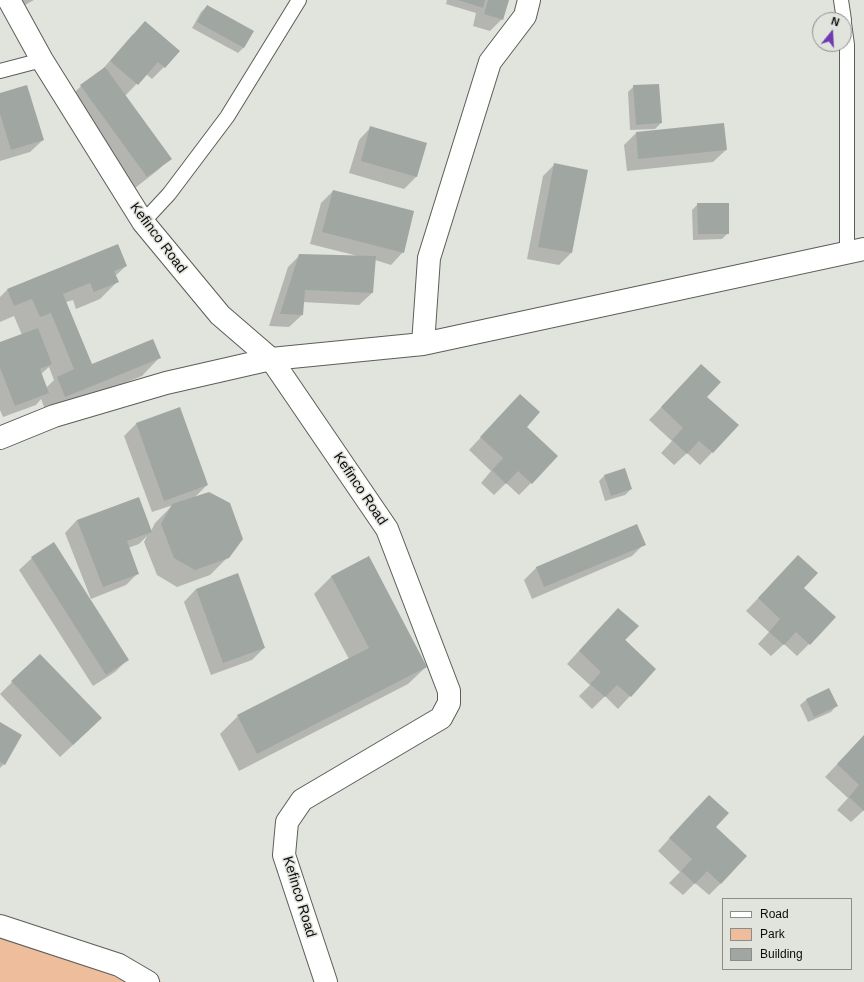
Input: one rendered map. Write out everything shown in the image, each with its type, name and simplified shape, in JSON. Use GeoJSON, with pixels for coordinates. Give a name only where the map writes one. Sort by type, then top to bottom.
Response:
{"type":"FeatureCollection","features":[{"type":"Feature","properties":{"kind":"street","name":"Kefinco Road"},"geometry":{"type":"LineString","coordinates":[[9,0],[42,60],[143,222],[220,315],[271,359],[387,529],[449,691],[448,703],[441,718],[302,800],[287,822],[284,855],[326,982]]}},
{"type":"Feature","properties":{"kind":"street"},"geometry":{"type":"LineString","coordinates":[[423,344],[429,258],[431,250],[490,62],[525,16],[529,0]]}},
{"type":"Feature","properties":{"kind":"street"},"geometry":{"type":"LineString","coordinates":[[0,438],[54,416],[166,383],[271,359],[423,344],[856,250]]}},
{"type":"Feature","properties":{"kind":"street"},"geometry":{"type":"LineString","coordinates":[[0,926],[119,965],[148,982]]}},
{"type":"Feature","properties":{"kind":"lane"},"geometry":{"type":"LineString","coordinates":[[143,222],[169,194],[227,117],[300,0]]}},
{"type":"Feature","properties":{"kind":"lane"},"geometry":{"type":"LineString","coordinates":[[841,0],[843,12]]}},
{"type":"Feature","properties":{"kind":"lane"},"geometry":{"type":"LineString","coordinates":[[847,52],[856,250]]}},
{"type":"Feature","properties":{"kind":"lane"},"geometry":{"type":"LineString","coordinates":[[0,71],[42,60]]}},
{"type":"Feature","properties":{"kind":"green space"},"geometry":{"type":"Polygon","coordinates":[[[0,920],[116,955],[162,982],[0,982],[0,920]]]}},
{"type":"Feature","properties":{"kind":"building"},"geometry":{"type":"Polygon","coordinates":[[[458,0],[485,0],[483,8],[458,0]]]}},
{"type":"Feature","properties":{"kind":"building"},"geometry":{"type":"Polygon","coordinates":[[[488,0],[509,0],[503,20],[484,14],[488,0]]]}},
{"type":"Feature","properties":{"kind":"building"},"geometry":{"type":"Polygon","coordinates":[[[207,5],[254,31],[244,48],[197,22],[207,5]]]}},
{"type":"Feature","properties":{"kind":"building"},"geometry":{"type":"Polygon","coordinates":[[[145,21],[180,51],[165,68],[158,62],[138,85],[110,61],[145,21]]]}},
{"type":"Feature","properties":{"kind":"building"},"geometry":{"type":"Polygon","coordinates":[[[105,67],[172,159],[147,177],[80,85],[105,67]]]}},
{"type":"Feature","properties":{"kind":"building"},"geometry":{"type":"Polygon","coordinates":[[[659,84],[662,123],[636,125],[633,85],[659,84]]]}},
{"type":"Feature","properties":{"kind":"building"},"geometry":{"type":"Polygon","coordinates":[[[27,85],[44,140],[11,150],[0,114],[0,93],[27,85]]]}},
{"type":"Feature","properties":{"kind":"building"},"geometry":{"type":"Polygon","coordinates":[[[724,123],[727,150],[638,159],[636,132],[724,123]]]}},
{"type":"Feature","properties":{"kind":"building"},"geometry":{"type":"Polygon","coordinates":[[[370,126],[427,143],[417,177],[361,161],[370,126]]]}},
{"type":"Feature","properties":{"kind":"building"},"geometry":{"type":"Polygon","coordinates":[[[554,163],[588,170],[572,253],[538,247],[554,163]]]}},
{"type":"Feature","properties":{"kind":"building"},"geometry":{"type":"Polygon","coordinates":[[[333,190],[414,211],[404,253],[322,232],[333,190]]]}},
{"type":"Feature","properties":{"kind":"building"},"geometry":{"type":"Polygon","coordinates":[[[697,203],[729,203],[729,234],[698,234],[697,203]]]}},
{"type":"Feature","properties":{"kind":"building"},"geometry":{"type":"Polygon","coordinates":[[[118,244],[127,266],[114,271],[119,282],[94,292],[90,283],[63,294],[92,364],[153,339],[161,358],[65,397],[57,377],[74,369],[51,313],[40,317],[32,299],[14,306],[7,289],[118,244]]]}},
{"type":"Feature","properties":{"kind":"building"},"geometry":{"type":"Polygon","coordinates":[[[299,254],[376,256],[373,293],[305,290],[303,315],[280,314],[299,254]]]}},
{"type":"Feature","properties":{"kind":"building"},"geometry":{"type":"Polygon","coordinates":[[[38,328],[52,364],[40,369],[49,393],[15,406],[0,368],[0,342],[38,328]]]}},
{"type":"Feature","properties":{"kind":"building"},"geometry":{"type":"Polygon","coordinates":[[[701,364],[721,382],[707,397],[739,425],[713,453],[699,441],[687,454],[672,440],[683,428],[661,407],[701,364]]]}},
{"type":"Feature","properties":{"kind":"building"},"geometry":{"type":"Polygon","coordinates":[[[520,394],[540,412],[527,427],[558,456],[532,484],[518,471],[506,484],[492,470],[503,458],[480,437],[520,394]]]}},
{"type":"Feature","properties":{"kind":"building"},"geometry":{"type":"Polygon","coordinates":[[[180,407],[208,485],[164,501],[136,423],[180,407]]]}},
{"type":"Feature","properties":{"kind":"building"},"geometry":{"type":"Polygon","coordinates":[[[625,468],[632,489],[611,496],[604,475],[625,468]]]}},
{"type":"Feature","properties":{"kind":"building"},"geometry":{"type":"Polygon","coordinates":[[[209,492],[230,503],[243,539],[229,558],[195,570],[174,558],[161,524],[172,504],[209,492]]]}},
{"type":"Feature","properties":{"kind":"building"},"geometry":{"type":"Polygon","coordinates":[[[139,497],[152,532],[127,541],[139,574],[103,587],[77,520],[139,497]]]}},
{"type":"Feature","properties":{"kind":"building"},"geometry":{"type":"Polygon","coordinates":[[[637,524],[646,545],[544,587],[536,567],[637,524]]]}},
{"type":"Feature","properties":{"kind":"building"},"geometry":{"type":"Polygon","coordinates":[[[54,542],[129,660],[106,675],[31,557],[54,542]]]}},
{"type":"Feature","properties":{"kind":"building"},"geometry":{"type":"Polygon","coordinates":[[[798,555],[818,573],[804,588],[836,617],[810,645],[796,632],[784,645],[769,632],[780,619],[758,598],[798,555]]]}},
{"type":"Feature","properties":{"kind":"building"},"geometry":{"type":"Polygon","coordinates":[[[369,556],[427,667],[257,754],[237,715],[369,648],[331,576],[369,556]]]}},
{"type":"Feature","properties":{"kind":"building"},"geometry":{"type":"Polygon","coordinates":[[[238,573],[265,648],[223,663],[196,589],[238,573]]]}},
{"type":"Feature","properties":{"kind":"building"},"geometry":{"type":"Polygon","coordinates":[[[618,608],[639,626],[625,640],[656,669],[631,697],[617,685],[605,697],[590,684],[601,672],[579,651],[618,608]]]}},
{"type":"Feature","properties":{"kind":"building"},"geometry":{"type":"Polygon","coordinates":[[[40,654],[102,718],[73,745],[11,681],[40,654]]]}},
{"type":"Feature","properties":{"kind":"building"},"geometry":{"type":"Polygon","coordinates":[[[829,688],[838,706],[814,717],[806,699],[829,688]]]}},
{"type":"Feature","properties":{"kind":"building"},"geometry":{"type":"Polygon","coordinates":[[[0,722],[22,735],[5,765],[0,762],[0,722]]]}},
{"type":"Feature","properties":{"kind":"building"},"geometry":{"type":"Polygon","coordinates":[[[864,735],[864,811],[849,797],[859,785],[837,764],[864,735]]]}},
{"type":"Feature","properties":{"kind":"building"},"geometry":{"type":"Polygon","coordinates":[[[709,795],[729,813],[716,827],[747,856],[721,884],[707,871],[695,884],[681,871],[692,859],[669,838],[709,795]]]}}]}
